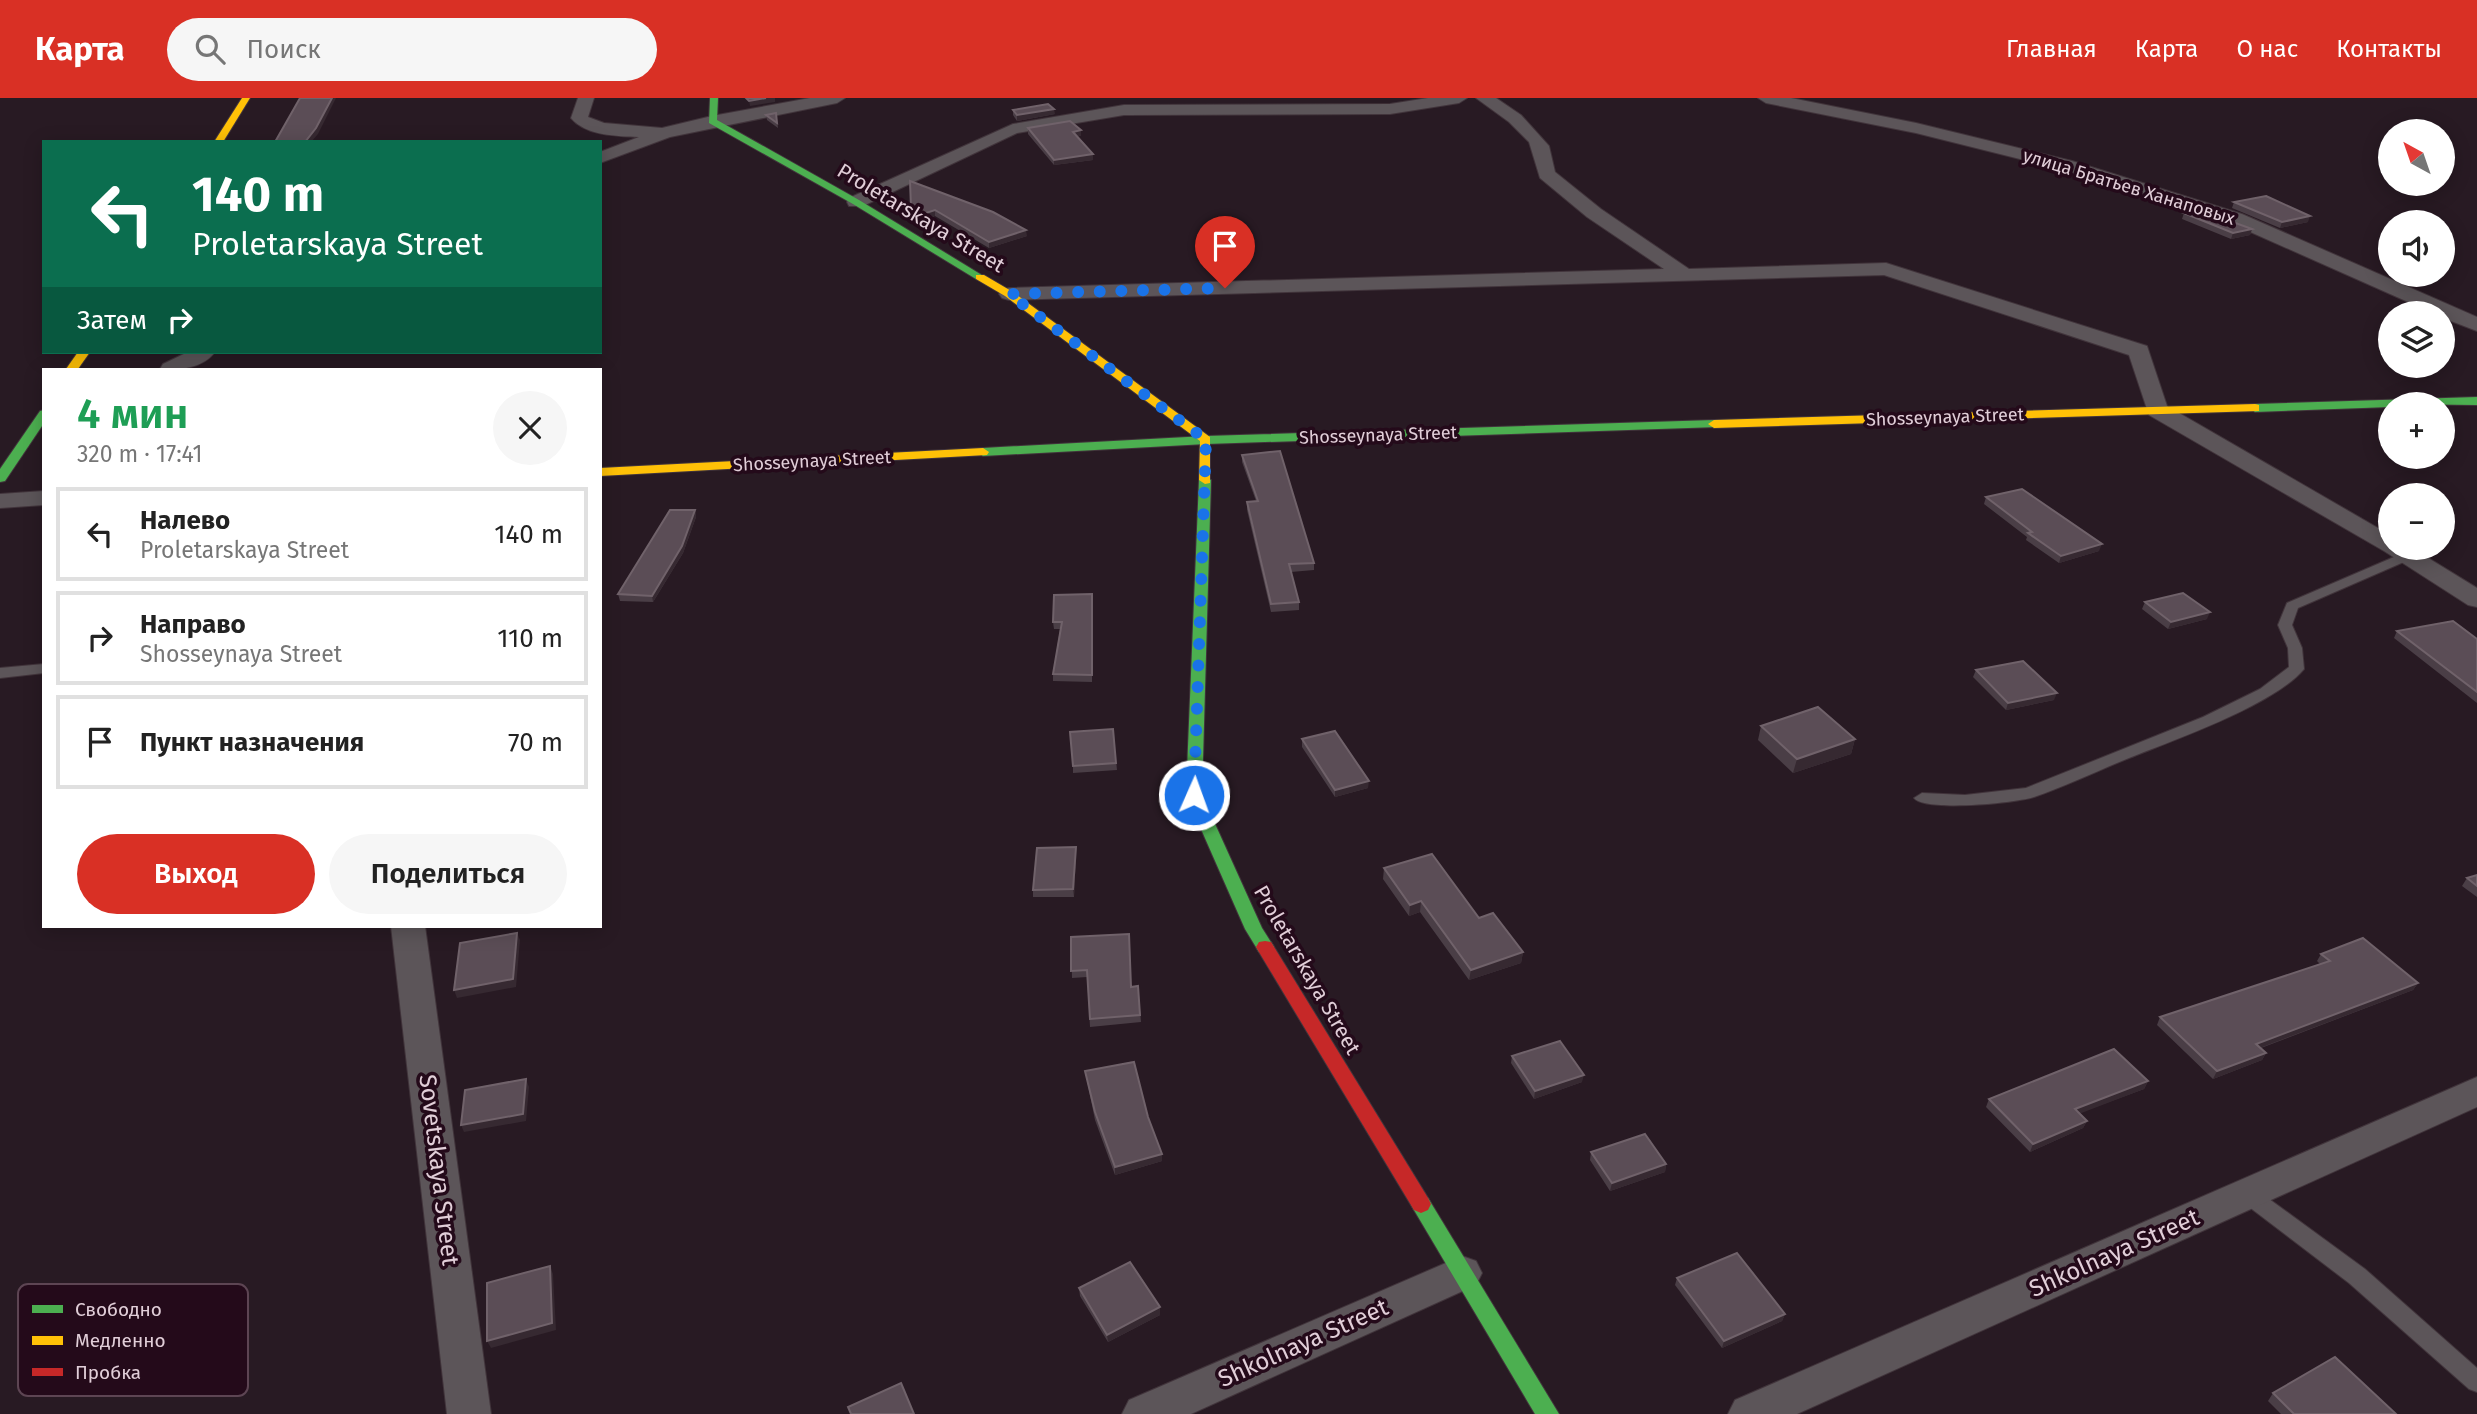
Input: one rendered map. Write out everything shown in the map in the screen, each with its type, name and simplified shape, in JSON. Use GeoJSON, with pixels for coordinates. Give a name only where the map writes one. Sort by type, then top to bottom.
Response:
{"type":"FeatureCollection","features":[{"type":"Feature","properties":{"kind":"street"},"geometry":{"type":"LineString","coordinates":[[219,140],[246,98]]}},
{"type":"Feature","properties":{"kind":"street"},"geometry":{"type":"LineString","coordinates":[[586,98],[579,118],[583,123],[614,129],[664,133]]}},
{"type":"Feature","properties":{"kind":"street"},"geometry":{"type":"LineString","coordinates":[[712,121],[714,98]]}},
{"type":"Feature","properties":{"kind":"street"},"geometry":{"type":"LineString","coordinates":[[602,157],[664,133],[712,121],[837,98]]}},
{"type":"Feature","properties":{"kind":"street"},"geometry":{"type":"LineString","coordinates":[[856,202],[1013,129],[1124,110],[1390,109],[1459,98]]}},
{"type":"Feature","properties":{"kind":"street"},"geometry":{"type":"LineString","coordinates":[[1484,98],[1504,109],[1535,139],[1541,149],[1546,174],[1621,233],[1684,274]]}},
{"type":"Feature","properties":{"kind":"street","name":"улица Братьев Ханаповых"},"geometry":{"type":"LineString","coordinates":[[1766,98],[1916,128],[2066,165],[2222,214],[2477,325]]}},
{"type":"Feature","properties":{"kind":"street","name":"Proletarskaya Street"},"geometry":{"type":"LineString","coordinates":[[712,121],[856,202],[1009,294],[1206,440],[1194,795],[1254,929],[1548,1414]]}},
{"type":"Feature","properties":{"kind":"street"},"geometry":{"type":"LineString","coordinates":[[1009,294],[1886,269],[2139,351],[2157,410],[2378,538]]}},
{"type":"Feature","properties":{"kind":"street"},"geometry":{"type":"LineString","coordinates":[[173,368],[200,354]]}},
{"type":"Feature","properties":{"kind":"street","name":"Shosseynaya Street"},"geometry":{"type":"LineString","coordinates":[[602,471],[1206,440],[2477,401]]}},
{"type":"Feature","properties":{"kind":"street"},"geometry":{"type":"LineString","coordinates":[[0,478],[42,417]]}},
{"type":"Feature","properties":{"kind":"street"},"geometry":{"type":"LineString","coordinates":[[21,450],[42,438]]}},
{"type":"Feature","properties":{"kind":"street"},"geometry":{"type":"LineString","coordinates":[[0,501],[42,498]]}},
{"type":"Feature","properties":{"kind":"street"},"geometry":{"type":"LineString","coordinates":[[2414,560],[2477,599]]}},
{"type":"Feature","properties":{"kind":"street","name":"Sovetskaya Street"},"geometry":{"type":"LineString","coordinates":[[408,928],[469,1414]]}},
{"type":"Feature","properties":{"kind":"street","name":"Shkolnaya Street"},"geometry":{"type":"LineString","coordinates":[[1750,1414],[2477,1091]]}},
{"type":"Feature","properties":{"kind":"street","name":"Shkolnaya Street"},"geometry":{"type":"LineString","coordinates":[[1144,1414],[1462,1273]]}},
{"type":"Feature","properties":{"kind":"lane"},"geometry":{"type":"LineString","coordinates":[[1922,799],[1965,800],[2029,793],[2208,720],[2265,692],[2297,670],[2295,648],[2285,625],[2292,606],[2379,560]]}},
{"type":"Feature","properties":{"kind":"lane"},"geometry":{"type":"LineString","coordinates":[[0,673],[42,668]]}},
{"type":"Feature","properties":{"kind":"lane"},"geometry":{"type":"LineString","coordinates":[[2247,1194],[2357,1276],[2477,1382]]}},
{"type":"Feature","properties":{"kind":"building"},"geometry":{"type":"Polygon","coordinates":[[[300,98],[332,98],[307,140],[276,140],[300,98]]]}},
{"type":"Feature","properties":{"kind":"building"},"geometry":{"type":"Polygon","coordinates":[[[1048,104],[1054,109],[1017,115],[1013,110],[1048,104]]]}},
{"type":"Feature","properties":{"kind":"building"},"geometry":{"type":"Polygon","coordinates":[[[776,113],[777,123],[766,115],[776,113]]]}},
{"type":"Feature","properties":{"kind":"building"},"geometry":{"type":"Polygon","coordinates":[[[1070,121],[1081,130],[1073,132],[1093,154],[1054,160],[1028,128],[1070,121]]]}},
{"type":"Feature","properties":{"kind":"building"},"geometry":{"type":"Polygon","coordinates":[[[910,181],[993,212],[1026,230],[989,242],[935,210],[923,214],[911,208],[910,181]]]}},
{"type":"Feature","properties":{"kind":"building"},"geometry":{"type":"Polygon","coordinates":[[[2266,196],[2310,216],[2282,222],[2234,202],[2266,196]]]}},
{"type":"Feature","properties":{"kind":"building"},"geometry":{"type":"Polygon","coordinates":[[[2200,210],[2252,229],[2233,233],[2184,213],[2200,210]]]}},
{"type":"Feature","properties":{"kind":"building"},"geometry":{"type":"Polygon","coordinates":[[[1280,451],[1314,563],[1289,564],[1299,602],[1271,604],[1247,502],[1258,501],[1242,455],[1280,451]]]}},
{"type":"Feature","properties":{"kind":"building"},"geometry":{"type":"Polygon","coordinates":[[[2022,489],[2102,544],[2061,556],[2028,533],[2032,532],[1986,497],[2022,489]]]}},
{"type":"Feature","properties":{"kind":"building"},"geometry":{"type":"Polygon","coordinates":[[[670,510],[695,510],[682,546],[652,596],[618,594],[670,510]]]}},
{"type":"Feature","properties":{"kind":"building"},"geometry":{"type":"Polygon","coordinates":[[[2183,593],[2210,612],[2171,622],[2145,602],[2183,593]]]}},
{"type":"Feature","properties":{"kind":"building"},"geometry":{"type":"Polygon","coordinates":[[[1092,594],[1092,675],[1053,674],[1062,622],[1053,622],[1054,595],[1092,594]]]}},
{"type":"Feature","properties":{"kind":"building"},"geometry":{"type":"Polygon","coordinates":[[[2453,621],[2477,639],[2477,692],[2397,631],[2453,621]]]}},
{"type":"Feature","properties":{"kind":"building"},"geometry":{"type":"Polygon","coordinates":[[[2023,661],[2057,693],[2008,703],[1976,670],[2023,661]]]}},
{"type":"Feature","properties":{"kind":"building"},"geometry":{"type":"Polygon","coordinates":[[[1818,707],[1855,739],[1797,759],[1761,726],[1818,707]]]}},
{"type":"Feature","properties":{"kind":"building"},"geometry":{"type":"Polygon","coordinates":[[[1113,729],[1116,763],[1073,766],[1070,732],[1113,729]]]}},
{"type":"Feature","properties":{"kind":"building"},"geometry":{"type":"Polygon","coordinates":[[[1335,731],[1369,781],[1335,790],[1302,739],[1335,731]]]}},
{"type":"Feature","properties":{"kind":"building"},"geometry":{"type":"Polygon","coordinates":[[[1076,847],[1073,889],[1033,890],[1037,848],[1076,847]]]}},
{"type":"Feature","properties":{"kind":"building"},"geometry":{"type":"Polygon","coordinates":[[[1432,854],[1479,918],[1493,913],[1523,952],[1471,970],[1421,901],[1410,905],[1384,868],[1432,854]]]}},
{"type":"Feature","properties":{"kind":"building"},"geometry":{"type":"Polygon","coordinates":[[[2477,875],[2477,886],[2467,878],[2477,875]]]}},
{"type":"Feature","properties":{"kind":"building"},"geometry":{"type":"Polygon","coordinates":[[[517,933],[513,979],[454,990],[460,943],[517,933]]]}},
{"type":"Feature","properties":{"kind":"building"},"geometry":{"type":"Polygon","coordinates":[[[1129,934],[1131,987],[1138,986],[1140,1015],[1090,1019],[1087,970],[1071,971],[1071,937],[1129,934]]]}},
{"type":"Feature","properties":{"kind":"building"},"geometry":{"type":"Polygon","coordinates":[[[2363,938],[2418,983],[2256,1044],[2266,1053],[2217,1071],[2160,1017],[2330,961],[2321,954],[2363,938]]]}},
{"type":"Feature","properties":{"kind":"building"},"geometry":{"type":"Polygon","coordinates":[[[1560,1041],[1584,1075],[1535,1091],[1512,1056],[1560,1041]]]}},
{"type":"Feature","properties":{"kind":"building"},"geometry":{"type":"Polygon","coordinates":[[[2114,1049],[2148,1081],[2075,1109],[2087,1121],[2033,1144],[1989,1099],[2114,1049]]]}},
{"type":"Feature","properties":{"kind":"building"},"geometry":{"type":"Polygon","coordinates":[[[1134,1062],[1148,1117],[1162,1154],[1115,1167],[1095,1112],[1085,1071],[1134,1062]]]}},
{"type":"Feature","properties":{"kind":"building"},"geometry":{"type":"Polygon","coordinates":[[[526,1079],[523,1114],[461,1125],[465,1090],[526,1079]]]}},
{"type":"Feature","properties":{"kind":"building"},"geometry":{"type":"Polygon","coordinates":[[[1645,1134],[1666,1164],[1612,1183],[1591,1152],[1645,1134]]]}},
{"type":"Feature","properties":{"kind":"building"},"geometry":{"type":"Polygon","coordinates":[[[1737,1253],[1785,1314],[1724,1341],[1677,1278],[1737,1253]]]}},
{"type":"Feature","properties":{"kind":"building"},"geometry":{"type":"Polygon","coordinates":[[[1130,1262],[1160,1307],[1107,1335],[1079,1288],[1130,1262]]]}},
{"type":"Feature","properties":{"kind":"building"},"geometry":{"type":"Polygon","coordinates":[[[550,1266],[552,1323],[487,1341],[487,1283],[550,1266]]]}},
{"type":"Feature","properties":{"kind":"building"},"geometry":{"type":"Polygon","coordinates":[[[2335,1357],[2396,1414],[2294,1414],[2273,1393],[2335,1357]]]}},
{"type":"Feature","properties":{"kind":"building"},"geometry":{"type":"Polygon","coordinates":[[[901,1383],[914,1414],[851,1414],[848,1407],[901,1383]]]}},
{"type":"Feature","properties":{"kind":"traffic: fast"},"geometry":{"type":"LineString","coordinates":[[714,98],[712,121],[856,202],[980,277]]}},
{"type":"Feature","properties":{"kind":"traffic: fast"},"geometry":{"type":"LineString","coordinates":[[2255,408],[2477,401]]}},
{"type":"Feature","properties":{"kind":"traffic: fast"},"geometry":{"type":"LineString","coordinates":[[0,478],[42,417]]}},
{"type":"Feature","properties":{"kind":"traffic: fast"},"geometry":{"type":"LineString","coordinates":[[983,452],[1206,440],[1714,424]]}},
{"type":"Feature","properties":{"kind":"traffic: fast"},"geometry":{"type":"LineString","coordinates":[[1205,480],[1194,795],[1254,929],[1265,947]]}},
{"type":"Feature","properties":{"kind":"traffic: fast"},"geometry":{"type":"LineString","coordinates":[[1421,1204],[1548,1414]]}},
{"type":"Feature","properties":{"kind":"traffic: slow"},"geometry":{"type":"LineString","coordinates":[[219,140],[246,98]]}},
{"type":"Feature","properties":{"kind":"traffic: slow"},"geometry":{"type":"LineString","coordinates":[[980,277],[1009,294],[1206,440],[1205,480]]}},
{"type":"Feature","properties":{"kind":"traffic: slow"},"geometry":{"type":"LineString","coordinates":[[73,368],[83,354]]}},
{"type":"Feature","properties":{"kind":"traffic: slow"},"geometry":{"type":"LineString","coordinates":[[1714,424],[2255,408]]}},
{"type":"Feature","properties":{"kind":"traffic: slow"},"geometry":{"type":"LineString","coordinates":[[602,472],[983,452]]}},
{"type":"Feature","properties":{"kind":"traffic: jam"},"geometry":{"type":"LineString","coordinates":[[1265,947],[1421,1204]]}},
{"type":"Feature","properties":{"kind":"route"},"geometry":{"type":"LineString","coordinates":[[1194,795],[1206,440],[1009,294],[1225,288]]}}]}
